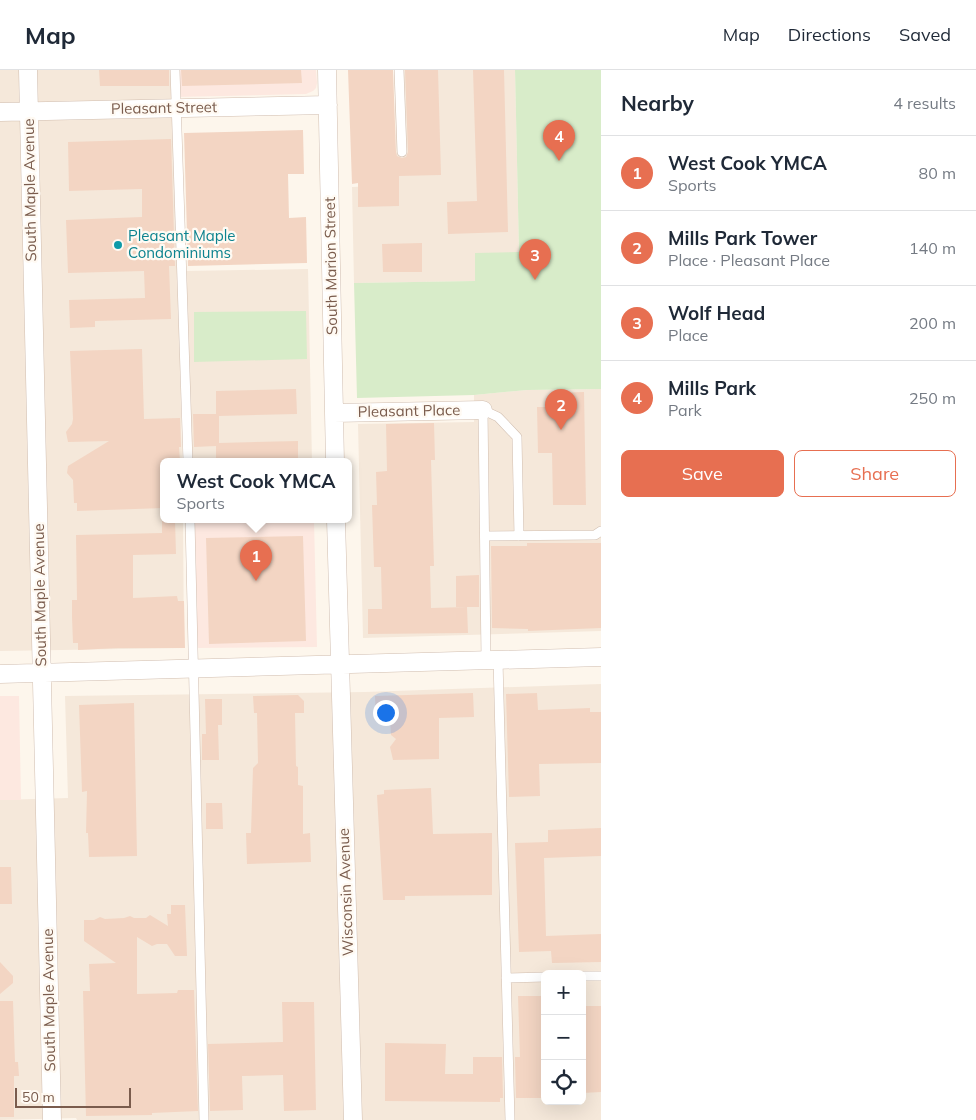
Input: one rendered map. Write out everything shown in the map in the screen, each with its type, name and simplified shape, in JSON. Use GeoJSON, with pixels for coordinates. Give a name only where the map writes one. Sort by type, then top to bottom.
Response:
{"type":"FeatureCollection","features":[{"type":"Feature","properties":{"kind":"street","name":"South Maple Avenue"},"geometry":{"type":"LineString","coordinates":[[28,70],[52,1120]]}},
{"type":"Feature","properties":{"kind":"street","name":"South Marion Street"},"geometry":{"type":"LineString","coordinates":[[327,70],[335,458]]}},
{"type":"Feature","properties":{"kind":"street","name":"Pleasant Street"},"geometry":{"type":"LineString","coordinates":[[0,112],[328,104]]}},
{"type":"Feature","properties":{"kind":"street","name":"Pleasant Place"},"geometry":{"type":"LineString","coordinates":[[334,413],[483,410]]}},
{"type":"Feature","properties":{"kind":"street"},"geometry":{"type":"LineString","coordinates":[[336,523],[339,664]]}},
{"type":"Feature","properties":{"kind":"street"},"geometry":{"type":"LineString","coordinates":[[0,674],[601,657]]}},
{"type":"Feature","properties":{"kind":"street","name":"Wisconsin Avenue"},"geometry":{"type":"LineString","coordinates":[[339,664],[353,1120]]}},
{"type":"Feature","properties":{"kind":"lane"},"geometry":{"type":"LineString","coordinates":[[175,70],[188,458]]}},
{"type":"Feature","properties":{"kind":"lane"},"geometry":{"type":"LineString","coordinates":[[399,70],[402,152]]}},
{"type":"Feature","properties":{"kind":"lane"},"geometry":{"type":"LineString","coordinates":[[510,1120],[506,978],[485,536],[483,410],[498,417],[517,437],[519,536]]}},
{"type":"Feature","properties":{"kind":"lane"},"geometry":{"type":"LineString","coordinates":[[190,523],[204,1120]]}},
{"type":"Feature","properties":{"kind":"lane"},"geometry":{"type":"LineString","coordinates":[[485,536],[595,535],[601,531]]}},
{"type":"Feature","properties":{"kind":"lane"},"geometry":{"type":"LineString","coordinates":[[586,976],[601,976]]}},
{"type":"Feature","properties":{"kind":"lane"},"geometry":{"type":"LineString","coordinates":[[506,978],[541,977]]}},
{"type":"Feature","properties":{"kind":"shaded area"},"geometry":{"type":"Polygon","coordinates":[[[0,70],[175,70],[182,458],[160,458],[160,523],[183,523],[184,648],[0,651],[0,70]]]}},
{"type":"Feature","properties":{"kind":"shaded area"},"geometry":{"type":"Polygon","coordinates":[[[175,70],[316,70],[317,83],[313,91],[306,94],[176,97],[175,70]]]}},
{"type":"Feature","properties":{"kind":"shaded area"},"geometry":{"type":"Polygon","coordinates":[[[394,70],[515,70],[519,252],[476,281],[354,283],[352,187],[397,185],[394,70]]]}},
{"type":"Feature","properties":{"kind":"shaded area"},"geometry":{"type":"Polygon","coordinates":[[[308,269],[312,458],[191,458],[185,271],[308,269]]]}},
{"type":"Feature","properties":{"kind":"shaded area"},"geometry":{"type":"Polygon","coordinates":[[[601,389],[601,631],[363,638],[358,424],[474,422],[474,395],[527,390],[601,389]]]}},
{"type":"Feature","properties":{"kind":"shaded area"},"geometry":{"type":"Polygon","coordinates":[[[192,523],[314,523],[317,647],[196,648],[192,523]]]}},
{"type":"Feature","properties":{"kind":"shaded area"},"geometry":{"type":"Polygon","coordinates":[[[601,684],[601,1120],[77,1120],[76,1118],[0,1120],[0,800],[68,798],[65,696],[365,692],[601,684]]]}},
{"type":"Feature","properties":{"kind":"shaded area"},"geometry":{"type":"Polygon","coordinates":[[[0,696],[19,696],[21,800],[0,800],[0,696]]]}},
{"type":"Feature","properties":{"kind":"green space"},"geometry":{"type":"Polygon","coordinates":[[[515,70],[601,70],[601,389],[527,390],[474,395],[357,398],[354,283],[475,281],[475,253],[519,252],[515,70]]]}},
{"type":"Feature","properties":{"kind":"green space"},"geometry":{"type":"Polygon","coordinates":[[[306,311],[307,359],[194,362],[194,312],[306,311]]]}},
{"type":"Feature","properties":{"kind":"building"},"geometry":{"type":"Polygon","coordinates":[[[99,70],[169,70],[169,86],[100,86],[99,70]]]}},
{"type":"Feature","properties":{"kind":"building"},"geometry":{"type":"Polygon","coordinates":[[[181,70],[301,70],[302,83],[182,86],[181,70]]]}},
{"type":"Feature","properties":{"kind":"building"},"geometry":{"type":"Polygon","coordinates":[[[348,70],[393,70],[396,152],[397,156],[402,158],[406,157],[408,152],[405,70],[438,70],[441,175],[399,176],[399,206],[358,207],[358,183],[352,184],[348,70]]]}},
{"type":"Feature","properties":{"kind":"building"},"geometry":{"type":"Polygon","coordinates":[[[473,70],[504,70],[508,232],[448,234],[447,202],[477,201],[473,70]]]}},
{"type":"Feature","properties":{"kind":"building"},"geometry":{"type":"Polygon","coordinates":[[[303,130],[304,174],[288,174],[289,218],[306,217],[307,263],[188,266],[184,133],[303,130]]]}},
{"type":"Feature","properties":{"kind":"building","name":"Pleasant Maple Condominiums"},"geometry":{"type":"Polygon","coordinates":[[[171,139],[175,266],[169,266],[171,319],[95,321],[95,327],[70,328],[69,300],[145,298],[144,271],[68,273],[66,220],[142,217],[142,189],[69,191],[68,142],[171,139]]]}},
{"type":"Feature","properties":{"kind":"building"},"geometry":{"type":"Polygon","coordinates":[[[422,243],[422,272],[383,272],[382,244],[422,243]]]}},
{"type":"Feature","properties":{"kind":"building"},"geometry":{"type":"Polygon","coordinates":[[[142,349],[144,419],[180,418],[180,458],[160,458],[160,508],[77,511],[77,503],[74,503],[73,480],[67,473],[68,466],[109,441],[68,442],[66,432],[73,419],[70,351],[142,349]]]}},
{"type":"Feature","properties":{"kind":"building"},"geometry":{"type":"Polygon","coordinates":[[[296,389],[297,414],[219,416],[219,443],[298,441],[298,458],[216,458],[216,446],[194,447],[193,414],[216,414],[216,391],[296,389]]]}},
{"type":"Feature","properties":{"kind":"building"},"geometry":{"type":"Polygon","coordinates":[[[584,392],[586,505],[553,505],[552,453],[538,453],[537,407],[553,407],[553,393],[584,392]]]}},
{"type":"Feature","properties":{"kind":"building"},"geometry":{"type":"Polygon","coordinates":[[[434,423],[435,460],[431,460],[434,566],[430,566],[431,608],[467,607],[468,633],[368,634],[368,609],[382,609],[381,567],[374,567],[372,505],[377,505],[376,472],[387,471],[386,424],[434,423]]]}},
{"type":"Feature","properties":{"kind":"building"},"geometry":{"type":"Polygon","coordinates":[[[162,523],[175,523],[176,554],[133,555],[133,598],[177,596],[178,601],[184,601],[185,648],[78,650],[78,643],[73,643],[72,617],[72,600],[77,600],[76,535],[162,533],[162,523]]]}},
{"type":"Feature","properties":{"kind":"building"},"geometry":{"type":"Polygon","coordinates":[[[303,536],[306,641],[209,644],[206,538],[303,536]]]}},
{"type":"Feature","properties":{"kind":"building"},"geometry":{"type":"Polygon","coordinates":[[[527,543],[601,543],[601,628],[528,631],[528,629],[492,628],[491,546],[527,546],[527,543]]]}},
{"type":"Feature","properties":{"kind":"building"},"geometry":{"type":"Polygon","coordinates":[[[479,575],[479,607],[456,607],[456,576],[479,575]]]}},
{"type":"Feature","properties":{"kind":"building"},"geometry":{"type":"Polygon","coordinates":[[[473,693],[474,717],[439,718],[439,759],[393,760],[390,747],[396,739],[391,735],[390,720],[376,721],[375,696],[473,693]]]}},
{"type":"Feature","properties":{"kind":"building"},"geometry":{"type":"Polygon","coordinates":[[[537,693],[538,710],[590,708],[590,712],[601,712],[601,763],[539,764],[540,796],[509,797],[506,694],[537,693]]]}},
{"type":"Feature","properties":{"kind":"building"},"geometry":{"type":"Polygon","coordinates":[[[298,695],[304,701],[304,713],[295,713],[296,766],[298,767],[298,785],[303,786],[303,834],[310,833],[311,862],[247,864],[246,833],[251,833],[253,768],[258,763],[257,713],[254,713],[253,696],[298,695]]]}},
{"type":"Feature","properties":{"kind":"building"},"geometry":{"type":"Polygon","coordinates":[[[205,699],[222,699],[222,725],[218,725],[219,760],[202,760],[202,734],[206,734],[205,699]]]}},
{"type":"Feature","properties":{"kind":"building"},"geometry":{"type":"Polygon","coordinates":[[[134,703],[137,856],[89,857],[88,833],[86,833],[87,791],[82,792],[79,705],[134,703]]]}},
{"type":"Feature","properties":{"kind":"building"},"geometry":{"type":"Polygon","coordinates":[[[431,788],[433,834],[492,833],[492,895],[405,896],[405,900],[383,900],[377,795],[384,794],[384,790],[431,788]]]}},
{"type":"Feature","properties":{"kind":"building"},"geometry":{"type":"Polygon","coordinates":[[[206,803],[222,803],[223,829],[206,829],[206,803]]]}},
{"type":"Feature","properties":{"kind":"building"},"geometry":{"type":"Polygon","coordinates":[[[601,828],[601,856],[544,858],[546,936],[601,934],[601,962],[552,963],[551,951],[519,952],[515,843],[548,842],[548,830],[601,828]]]}},
{"type":"Feature","properties":{"kind":"building"},"geometry":{"type":"Polygon","coordinates":[[[0,867],[11,867],[12,904],[0,904],[0,867]]]}},
{"type":"Feature","properties":{"kind":"building"},"geometry":{"type":"Polygon","coordinates":[[[171,905],[185,905],[187,956],[175,956],[167,944],[152,946],[137,937],[137,994],[177,993],[178,990],[194,990],[198,1111],[152,1113],[152,1115],[86,1116],[83,991],[90,991],[89,964],[116,963],[84,941],[84,920],[94,920],[100,917],[105,919],[130,916],[146,918],[150,915],[168,926],[167,914],[171,914],[171,905]]]}},
{"type":"Feature","properties":{"kind":"building"},"geometry":{"type":"Polygon","coordinates":[[[0,962],[13,976],[13,983],[0,994],[0,962]]]}},
{"type":"Feature","properties":{"kind":"building"},"geometry":{"type":"Polygon","coordinates":[[[518,996],[541,996],[541,1098],[516,1098],[515,1057],[520,1057],[518,996]]]}},
{"type":"Feature","properties":{"kind":"building"},"geometry":{"type":"Polygon","coordinates":[[[0,1001],[13,1001],[15,1062],[18,1062],[19,1076],[14,1076],[14,1117],[0,1117],[0,1001]]]}},
{"type":"Feature","properties":{"kind":"building"},"geometry":{"type":"Polygon","coordinates":[[[282,1002],[314,1002],[316,1110],[284,1111],[283,1075],[242,1076],[243,1110],[210,1111],[208,1044],[283,1042],[282,1002]]]}},
{"type":"Feature","properties":{"kind":"building"},"geometry":{"type":"Polygon","coordinates":[[[586,1006],[601,1006],[601,1092],[586,1093],[586,1006]]]}},
{"type":"Feature","properties":{"kind":"building"},"geometry":{"type":"Polygon","coordinates":[[[385,1043],[446,1044],[445,1074],[473,1074],[473,1057],[502,1057],[503,1098],[500,1098],[500,1102],[385,1101],[385,1043]]]}},
{"type":"Feature","properties":{"kind":"place","name":"Mills Park"},"geometry":{"type":"Point","coordinates":[559,161]}},
{"type":"Feature","properties":{"kind":"place","name":"Pleasant Maple Condominiums"},"geometry":{"type":"Point","coordinates":[118,245]}},
{"type":"Feature","properties":{"kind":"place","name":"Wolf Head"},"geometry":{"type":"Point","coordinates":[535,280]}},
{"type":"Feature","properties":{"kind":"place","name":"Mills Park Tower"},"geometry":{"type":"Point","coordinates":[561,430]}},
{"type":"Feature","properties":{"kind":"place","name":"West Cook YMCA"},"geometry":{"type":"Point","coordinates":[256,581]}}]}
